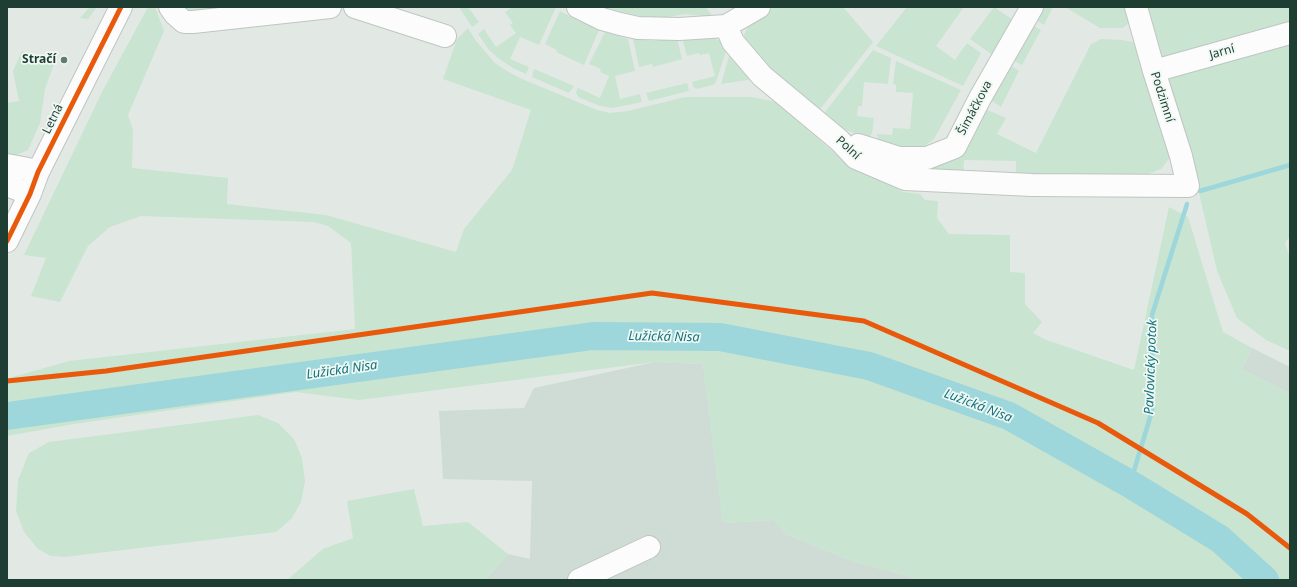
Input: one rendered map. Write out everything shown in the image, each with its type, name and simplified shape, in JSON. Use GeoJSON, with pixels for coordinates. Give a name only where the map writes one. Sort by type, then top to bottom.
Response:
{"type":"FeatureCollection","features":[{"type":"Feature","properties":{"kind":"street","name":"Letná"},"geometry":{"type":"LineString","coordinates":[[10,233],[30,194],[38,172],[98,50],[121,7]]}},
{"type":"Feature","properties":{"kind":"street"},"geometry":{"type":"LineString","coordinates":[[170,7],[184,22],[330,7]]}},
{"type":"Feature","properties":{"kind":"street"},"geometry":{"type":"LineString","coordinates":[[355,7],[445,36]]}},
{"type":"Feature","properties":{"kind":"street"},"geometry":{"type":"LineString","coordinates":[[578,7],[605,20],[638,28],[678,29],[726,26],[759,7]]}},
{"type":"Feature","properties":{"kind":"street","name":"Šimáčkova"},"geometry":{"type":"LineString","coordinates":[[839,140],[899,158],[927,158],[955,147],[980,98],[1032,7]]}},
{"type":"Feature","properties":{"kind":"street","name":"Podzimní"},"geometry":{"type":"LineString","coordinates":[[1136,7],[1154,71],[1181,156],[1188,186]]}},
{"type":"Feature","properties":{"kind":"street","name":"Polní"},"geometry":{"type":"LineString","coordinates":[[726,26],[732,42],[762,76],[839,140],[856,158],[905,179],[1032,185],[1188,186]]}},
{"type":"Feature","properties":{"kind":"street","name":"Jarní"},"geometry":{"type":"LineString","coordinates":[[1154,71],[1290,33]]}},
{"type":"Feature","properties":{"kind":"street"},"geometry":{"type":"LineString","coordinates":[[7,165],[38,172]]}},
{"type":"Feature","properties":{"kind":"street"},"geometry":{"type":"LineString","coordinates":[[7,185],[30,194]]}},
{"type":"Feature","properties":{"kind":"street"},"geometry":{"type":"LineString","coordinates":[[579,580],[649,547]]}},
{"type":"Feature","properties":{"kind":"shaded area"},"geometry":{"type":"Polygon","coordinates":[[[1252,348],[1290,367],[1290,393],[1242,369],[1252,348]]]}},
{"type":"Feature","properties":{"kind":"shaded area"},"geometry":{"type":"Polygon","coordinates":[[[655,362],[703,364],[723,523],[773,520],[785,534],[852,561],[922,580],[485,580],[508,554],[530,559],[532,481],[443,479],[439,411],[524,408],[534,388],[655,362]]]}},
{"type":"Feature","properties":{"kind":"green space"},"geometry":{"type":"Polygon","coordinates":[[[90,7],[97,7],[88,19],[80,18],[90,7]]]}},
{"type":"Feature","properties":{"kind":"green space"},"geometry":{"type":"Polygon","coordinates":[[[148,7],[155,7],[164,31],[128,115],[133,130],[132,168],[228,178],[227,204],[326,215],[456,252],[464,229],[512,170],[531,110],[443,79],[457,39],[468,28],[476,41],[495,63],[507,71],[522,79],[597,110],[610,113],[628,111],[685,97],[751,97],[776,102],[846,163],[903,192],[920,194],[925,200],[938,201],[937,218],[949,234],[1010,235],[1010,272],[1025,273],[1025,304],[1042,322],[1033,333],[1044,339],[1134,370],[1169,207],[1188,217],[1223,332],[1252,348],[1242,369],[1290,393],[1290,580],[922,580],[852,561],[785,534],[772,520],[723,523],[703,364],[655,362],[359,400],[296,392],[74,424],[7,436],[7,379],[16,376],[69,361],[355,329],[351,243],[328,226],[314,222],[141,216],[110,227],[88,246],[60,302],[31,296],[46,258],[24,255],[103,90],[148,7]]]}},
{"type":"Feature","properties":{"kind":"green space"},"geometry":{"type":"Polygon","coordinates":[[[179,7],[195,8],[288,7],[193,16],[179,7]]]}},
{"type":"Feature","properties":{"kind":"green space"},"geometry":{"type":"Polygon","coordinates":[[[459,7],[468,7],[479,22],[472,27],[459,7]]]}},
{"type":"Feature","properties":{"kind":"green space"},"geometry":{"type":"Polygon","coordinates":[[[513,7],[556,7],[539,45],[520,37],[510,59],[529,67],[526,74],[513,68],[498,58],[489,50],[478,34],[484,29],[496,47],[516,33],[510,25],[513,23],[505,12],[513,7]]]}},
{"type":"Feature","properties":{"kind":"green space"},"geometry":{"type":"Polygon","coordinates":[[[607,7],[706,7],[713,17],[685,14],[663,18],[646,17],[607,7]]]}},
{"type":"Feature","properties":{"kind":"green space"},"geometry":{"type":"Polygon","coordinates":[[[774,7],[843,7],[873,42],[818,112],[779,79],[745,43],[744,35],[750,23],[774,7]]]}},
{"type":"Feature","properties":{"kind":"green space"},"geometry":{"type":"Polygon","coordinates":[[[907,7],[964,7],[936,46],[955,60],[967,43],[981,53],[963,86],[876,46],[907,7]]]}},
{"type":"Feature","properties":{"kind":"green space"},"geometry":{"type":"Polygon","coordinates":[[[994,7],[1013,20],[994,56],[970,39],[994,7]]]}},
{"type":"Feature","properties":{"kind":"green space"},"geometry":{"type":"Polygon","coordinates":[[[1039,7],[1053,7],[1044,25],[1033,18],[1039,7]]]}},
{"type":"Feature","properties":{"kind":"green space"},"geometry":{"type":"Polygon","coordinates":[[[1065,7],[1128,7],[1131,17],[1127,25],[1123,28],[1100,28],[1065,7]]]}},
{"type":"Feature","properties":{"kind":"green space"},"geometry":{"type":"Polygon","coordinates":[[[1148,7],[1290,7],[1290,24],[1163,59],[1148,7]]]}},
{"type":"Feature","properties":{"kind":"green space"},"geometry":{"type":"Polygon","coordinates":[[[560,11],[599,30],[584,65],[556,52],[557,50],[545,44],[560,11]]]}},
{"type":"Feature","properties":{"kind":"green space"},"geometry":{"type":"Polygon","coordinates":[[[1030,24],[1041,30],[1022,65],[1011,59],[1030,24]]]}},
{"type":"Feature","properties":{"kind":"green space"},"geometry":{"type":"Polygon","coordinates":[[[605,32],[628,39],[635,71],[615,76],[620,99],[640,94],[642,102],[613,108],[600,106],[578,97],[576,92],[578,88],[600,98],[609,76],[600,72],[601,69],[589,64],[605,32]]]}},
{"type":"Feature","properties":{"kind":"green space"},"geometry":{"type":"Polygon","coordinates":[[[682,37],[712,37],[724,43],[727,48],[716,82],[713,85],[696,89],[693,86],[692,82],[715,76],[709,53],[700,55],[699,53],[687,56],[682,37]]]}},
{"type":"Feature","properties":{"kind":"green space"},"geometry":{"type":"Polygon","coordinates":[[[677,38],[682,59],[653,67],[652,64],[639,67],[633,39],[653,41],[677,38]]]}},
{"type":"Feature","properties":{"kind":"green space"},"geometry":{"type":"Polygon","coordinates":[[[1101,39],[1133,42],[1139,48],[1172,155],[1161,169],[1141,177],[1016,176],[1016,161],[964,160],[963,176],[944,176],[883,159],[929,163],[985,109],[1006,118],[997,134],[1036,153],[1091,44],[1101,39]]]}},
{"type":"Feature","properties":{"kind":"green space"},"geometry":{"type":"Polygon","coordinates":[[[1290,39],[1290,236],[1285,243],[1290,258],[1290,351],[1266,340],[1237,318],[1217,271],[1191,158],[1167,72],[1290,39]]]}},
{"type":"Feature","properties":{"kind":"green space"},"geometry":{"type":"Polygon","coordinates":[[[873,50],[891,58],[888,84],[864,82],[862,106],[858,106],[857,116],[874,118],[872,133],[868,139],[844,129],[822,116],[873,50]]]}},
{"type":"Feature","properties":{"kind":"green space"},"geometry":{"type":"Polygon","coordinates":[[[22,51],[54,64],[45,89],[40,123],[28,150],[12,157],[7,157],[7,103],[19,101],[13,71],[22,51]]]}},
{"type":"Feature","properties":{"kind":"green space"},"geometry":{"type":"Polygon","coordinates":[[[730,53],[754,79],[721,84],[730,53]]]}},
{"type":"Feature","properties":{"kind":"green space"},"geometry":{"type":"Polygon","coordinates":[[[896,61],[961,90],[934,139],[923,147],[907,147],[879,142],[877,134],[892,135],[893,128],[910,129],[913,93],[896,92],[896,85],[893,84],[896,61]]]}},
{"type":"Feature","properties":{"kind":"green space"},"geometry":{"type":"Polygon","coordinates":[[[1008,64],[1019,71],[1001,107],[989,99],[1008,64]]]}},
{"type":"Feature","properties":{"kind":"green space"},"geometry":{"type":"Polygon","coordinates":[[[534,69],[574,86],[569,93],[532,77],[534,69]]]}},
{"type":"Feature","properties":{"kind":"green space"},"geometry":{"type":"Polygon","coordinates":[[[687,83],[689,91],[649,101],[646,93],[687,83]]]}},
{"type":"Feature","properties":{"kind":"green space"},"geometry":{"type":"Polygon","coordinates":[[[258,415],[278,423],[294,439],[302,458],[305,481],[301,502],[292,518],[276,532],[64,557],[51,556],[38,549],[24,532],[16,511],[18,480],[29,453],[49,442],[258,415]]]}},
{"type":"Feature","properties":{"kind":"green space"},"geometry":{"type":"Polygon","coordinates":[[[414,489],[423,526],[468,522],[508,554],[485,580],[287,580],[323,549],[353,538],[347,501],[414,489]]]}},
{"type":"Feature","properties":{"kind":"waterway","name":"Pavlovický potok"},"geometry":{"type":"LineString","coordinates":[[1200,191],[1290,165]]}},
{"type":"Feature","properties":{"kind":"waterway","name":"Pavlovický potok"},"geometry":{"type":"LineString","coordinates":[[1130,484],[1152,411],[1152,315],[1187,204]]}},
{"type":"Feature","properties":{"kind":"waterway","name":"Lužická Nisa"},"geometry":{"type":"LineString","coordinates":[[7,416],[593,336],[720,337],[869,366],[1009,416],[1130,484],[1220,539],[1265,580]]}},
{"type":"Feature","properties":{"kind":"cycle path"},"geometry":{"type":"LineString","coordinates":[[7,241],[30,194],[38,172],[121,7]]}},
{"type":"Feature","properties":{"kind":"cycle path"},"geometry":{"type":"LineString","coordinates":[[7,381],[106,371],[652,293],[864,321],[1098,423],[1247,514],[1290,548]]}},
{"type":"Feature","properties":{"kind":"place","name":"Stračí"},"geometry":{"type":"Point","coordinates":[64,60]}}]}
